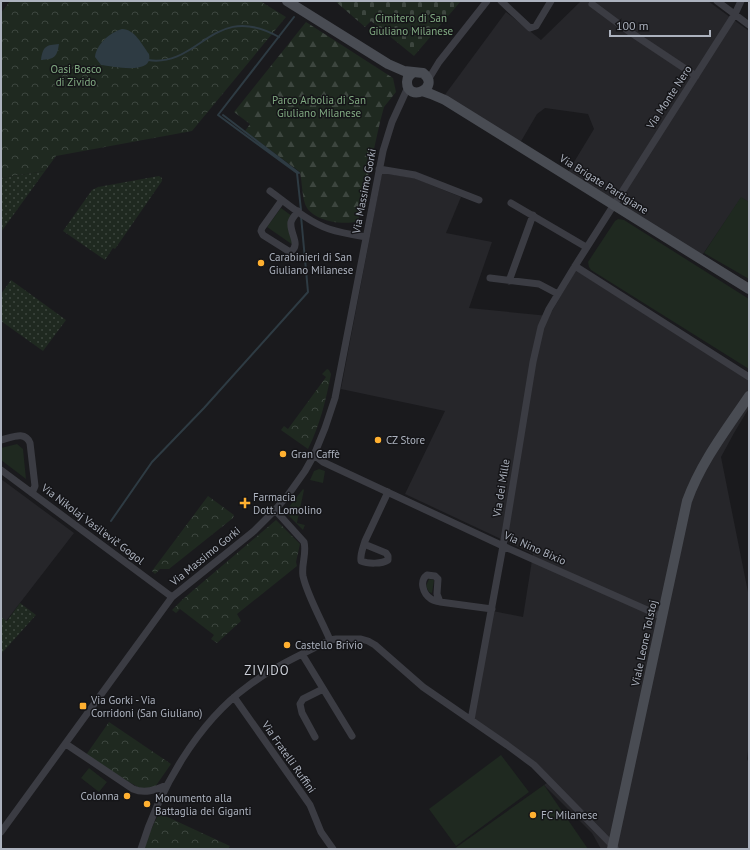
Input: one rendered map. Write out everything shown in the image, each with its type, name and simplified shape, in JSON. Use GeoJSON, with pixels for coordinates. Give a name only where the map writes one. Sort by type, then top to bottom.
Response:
{"type":"FeatureCollection","features":[{"type":"Feature","properties":{"kind":"street","name":"Via Brigate Partigiane"},"geometry":{"type":"LineString","coordinates":[[287,1],[388,64],[423,77],[445,100]]}},
{"type":"Feature","properties":{"kind":"street"},"geometry":{"type":"LineString","coordinates":[[423,77],[427,86],[413,88],[409,76],[423,77],[439,62],[487,1]]}},
{"type":"Feature","properties":{"kind":"street"},"geometry":{"type":"LineString","coordinates":[[501,1],[530,28],[536,26],[551,1]]}},
{"type":"Feature","properties":{"kind":"street"},"geometry":{"type":"LineString","coordinates":[[717,1],[749,25]]}},
{"type":"Feature","properties":{"kind":"street","name":"Via Monte Nero"},"geometry":{"type":"LineString","coordinates":[[614,204],[742,1]]}},
{"type":"Feature","properties":{"kind":"street"},"geometry":{"type":"LineString","coordinates":[[592,4],[627,30],[696,76]]}},
{"type":"Feature","properties":{"kind":"street","name":"Via Brigate Partigiane"},"geometry":{"type":"LineString","coordinates":[[388,64],[413,88],[445,100],[749,289]]}},
{"type":"Feature","properties":{"kind":"street","name":"Via Massimo Gorki"},"geometry":{"type":"LineString","coordinates":[[1,832],[172,597],[254,531],[275,510],[305,471],[314,455],[328,421],[335,398],[379,170],[388,132],[399,107],[413,88]]}},
{"type":"Feature","properties":{"kind":"street"},"geometry":{"type":"LineString","coordinates":[[379,170],[416,176],[478,200]]}},
{"type":"Feature","properties":{"kind":"street"},"geometry":{"type":"LineString","coordinates":[[270,191],[308,218],[330,229],[366,237]]}},
{"type":"Feature","properties":{"kind":"street"},"geometry":{"type":"LineString","coordinates":[[282,200],[261,231],[263,235],[290,252],[295,245],[291,222],[298,211]]}},
{"type":"Feature","properties":{"kind":"street"},"geometry":{"type":"LineString","coordinates":[[511,203],[586,247]]}},
{"type":"Feature","properties":{"kind":"street","name":"Via dei Mille"},"geometry":{"type":"LineString","coordinates":[[471,720],[503,546],[534,353],[544,320],[574,266],[614,204]]}},
{"type":"Feature","properties":{"kind":"street"},"geometry":{"type":"LineString","coordinates":[[509,281],[533,216]]}},
{"type":"Feature","properties":{"kind":"street"},"geometry":{"type":"LineString","coordinates":[[574,266],[749,377]]}},
{"type":"Feature","properties":{"kind":"street"},"geometry":{"type":"LineString","coordinates":[[490,278],[539,284],[558,294]]}},
{"type":"Feature","properties":{"kind":"street","name":"Viale Leone Tolstoj"},"geometry":{"type":"LineString","coordinates":[[614,848],[687,501],[699,472],[749,396]]}},
{"type":"Feature","properties":{"kind":"street"},"geometry":{"type":"LineString","coordinates":[[1,440],[20,436],[25,436],[28,438],[30,443],[34,486],[32,493]]}},
{"type":"Feature","properties":{"kind":"street","name":"Via Nino Bixio"},"geometry":{"type":"LineString","coordinates":[[314,455],[323,462],[503,546],[662,617]]}},
{"type":"Feature","properties":{"kind":"street","name":"Via Nikolaj Vasil'evič Gogol"},"geometry":{"type":"LineString","coordinates":[[1,470],[172,597]]}},
{"type":"Feature","properties":{"kind":"street"},"geometry":{"type":"LineString","coordinates":[[364,544],[388,492]]}},
{"type":"Feature","properties":{"kind":"street"},"geometry":{"type":"LineString","coordinates":[[275,510],[304,542],[305,548],[302,568],[304,580],[330,640]]}},
{"type":"Feature","properties":{"kind":"street"},"geometry":{"type":"LineString","coordinates":[[440,602],[492,609]]}},
{"type":"Feature","properties":{"kind":"street"},"geometry":{"type":"LineString","coordinates":[[141,849],[155,808],[167,785],[198,737],[234,697],[254,681],[330,640],[353,639],[368,641],[375,645],[419,685],[507,745],[534,766],[614,848]]}},
{"type":"Feature","properties":{"kind":"street"},"geometry":{"type":"LineString","coordinates":[[302,654],[352,736]]}},
{"type":"Feature","properties":{"kind":"street"},"geometry":{"type":"LineString","coordinates":[[315,737],[302,713],[300,704],[303,699],[323,689]]}},
{"type":"Feature","properties":{"kind":"street","name":"Via Fratelli Ruffini"},"geometry":{"type":"LineString","coordinates":[[234,697],[310,805],[322,832],[333,849]]}},
{"type":"Feature","properties":{"kind":"street"},"geometry":{"type":"LineString","coordinates":[[66,744],[133,789],[148,791],[167,785]]}},
{"type":"Feature","properties":{"kind":"shaded area"},"geometry":{"type":"Polygon","coordinates":[[[581,1],[708,1],[749,31],[749,202],[741,198],[701,257],[568,172],[594,129],[588,114],[545,108],[537,114],[520,143],[444,96],[506,12],[541,40],[581,1]]]}},
{"type":"Feature","properties":{"kind":"shaded area"},"geometry":{"type":"Polygon","coordinates":[[[122,29],[131,32],[141,42],[149,54],[149,61],[145,65],[139,67],[122,68],[101,65],[95,57],[98,48],[104,40],[108,36],[122,29]]]}},
{"type":"Feature","properties":{"kind":"shaded area"},"geometry":{"type":"Polygon","coordinates":[[[59,44],[56,55],[49,59],[41,60],[46,47],[59,44]]]}},
{"type":"Feature","properties":{"kind":"shaded area"},"geometry":{"type":"Polygon","coordinates":[[[382,173],[414,178],[461,197],[446,233],[492,242],[469,308],[549,316],[576,270],[749,381],[749,408],[721,457],[749,597],[749,742],[747,759],[749,763],[749,849],[601,849],[592,833],[544,785],[548,782],[533,765],[471,723],[493,611],[523,617],[533,554],[405,494],[445,411],[341,389],[382,173]]]}},
{"type":"Feature","properties":{"kind":"shaded area"},"geometry":{"type":"Polygon","coordinates":[[[1,479],[74,533],[6,621],[1,617],[1,479]]]}},
{"type":"Feature","properties":{"kind":"green space","name":"Oasi Bosco di Zivido"},"geometry":{"type":"Polygon","coordinates":[[[10,1],[260,1],[286,17],[192,131],[56,156],[45,171],[1,178],[1,13],[10,1]]]}},
{"type":"Feature","properties":{"kind":"green space","name":"Cimitero di San Giuliano Milanese"},"geometry":{"type":"Polygon","coordinates":[[[335,1],[461,1],[414,56],[371,21],[365,27],[335,1]]]}},
{"type":"Feature","properties":{"kind":"green space","name":"Parco Arbolia di San Giuliano Milanese"},"geometry":{"type":"Polygon","coordinates":[[[306,22],[393,78],[396,92],[384,107],[358,221],[344,223],[328,221],[314,215],[308,210],[303,196],[300,172],[245,131],[250,124],[234,112],[306,22]]]}},
{"type":"Feature","properties":{"kind":"green space"},"geometry":{"type":"Polygon","coordinates":[[[45,171],[1,232],[1,178],[45,171]]]}},
{"type":"Feature","properties":{"kind":"green space"},"geometry":{"type":"Polygon","coordinates":[[[159,176],[162,178],[162,181],[115,249],[113,248],[105,260],[63,231],[92,190],[98,187],[159,176]]]}},
{"type":"Feature","properties":{"kind":"green space"},"geometry":{"type":"Polygon","coordinates":[[[741,197],[749,202],[749,279],[704,253],[741,197]]]}},
{"type":"Feature","properties":{"kind":"green space"},"geometry":{"type":"Polygon","coordinates":[[[281,208],[292,216],[293,245],[267,227],[281,208]]]}},
{"type":"Feature","properties":{"kind":"green space"},"geometry":{"type":"Polygon","coordinates":[[[618,219],[624,220],[749,299],[749,369],[591,270],[588,262],[615,221],[618,219]]]}},
{"type":"Feature","properties":{"kind":"green space"},"geometry":{"type":"Polygon","coordinates":[[[11,280],[66,320],[43,351],[1,321],[1,294],[11,280]]]}},
{"type":"Feature","properties":{"kind":"green space"},"geometry":{"type":"Polygon","coordinates":[[[327,369],[331,374],[327,393],[319,422],[308,449],[281,430],[284,426],[288,429],[326,377],[322,374],[327,369]]]}},
{"type":"Feature","properties":{"kind":"green space"},"geometry":{"type":"Polygon","coordinates":[[[17,444],[23,449],[26,479],[1,460],[1,448],[17,444]]]}},
{"type":"Feature","properties":{"kind":"green space"},"geometry":{"type":"Polygon","coordinates":[[[319,469],[325,471],[323,483],[310,480],[314,471],[319,469]]]}},
{"type":"Feature","properties":{"kind":"green space"},"geometry":{"type":"Polygon","coordinates":[[[303,489],[297,523],[305,525],[303,530],[285,512],[303,489]]]}},
{"type":"Feature","properties":{"kind":"green space"},"geometry":{"type":"Polygon","coordinates":[[[208,496],[234,515],[233,518],[169,569],[160,569],[155,574],[152,571],[208,496]]]}},
{"type":"Feature","properties":{"kind":"green space"},"geometry":{"type":"Polygon","coordinates":[[[276,520],[300,544],[296,562],[297,566],[237,614],[241,621],[217,643],[211,639],[214,635],[180,609],[176,613],[172,610],[183,599],[276,520]]]}},
{"type":"Feature","properties":{"kind":"green space"},"geometry":{"type":"Polygon","coordinates":[[[429,579],[434,580],[432,593],[429,592],[426,586],[429,579]]]}},
{"type":"Feature","properties":{"kind":"green space"},"geometry":{"type":"Polygon","coordinates":[[[20,603],[36,615],[1,654],[1,617],[7,621],[20,603]]]}},
{"type":"Feature","properties":{"kind":"green space"},"geometry":{"type":"Polygon","coordinates":[[[109,722],[171,764],[155,787],[142,789],[86,755],[109,722]]]}},
{"type":"Feature","properties":{"kind":"green space"},"geometry":{"type":"Polygon","coordinates":[[[501,755],[529,792],[456,846],[429,809],[501,755]]]}},
{"type":"Feature","properties":{"kind":"green space"},"geometry":{"type":"Polygon","coordinates":[[[89,768],[107,782],[99,792],[81,778],[89,768]]]}},
{"type":"Feature","properties":{"kind":"green space","name":"FC Milanese"},"geometry":{"type":"Polygon","coordinates":[[[544,785],[588,849],[454,849],[544,785]]]}},
{"type":"Feature","properties":{"kind":"green space"},"geometry":{"type":"Polygon","coordinates":[[[159,813],[230,846],[228,849],[142,849],[159,813]]]}},
{"type":"Feature","properties":{"kind":"waterway"},"geometry":{"type":"LineString","coordinates":[[294,17],[218,115],[297,173],[301,210]]}},
{"type":"Feature","properties":{"kind":"waterway"},"geometry":{"type":"LineString","coordinates":[[148,60],[166,60],[181,55],[222,30],[238,26],[257,28],[279,37]]}},
{"type":"Feature","properties":{"kind":"waterway"},"geometry":{"type":"LineString","coordinates":[[223,115],[299,173]]}},
{"type":"Feature","properties":{"kind":"waterway"},"geometry":{"type":"LineString","coordinates":[[111,521],[152,462],[204,408],[308,292],[301,216]]}},
{"type":"Feature","properties":{"kind":"place","name":"Carabinieri di San Giuliano Milanese"},"geometry":{"type":"Point","coordinates":[261,263]}},
{"type":"Feature","properties":{"kind":"place","name":"CZ Store"},"geometry":{"type":"Point","coordinates":[378,440]}},
{"type":"Feature","properties":{"kind":"place","name":"Gran Caffè"},"geometry":{"type":"Point","coordinates":[283,454]}},
{"type":"Feature","properties":{"kind":"place","name":"Farmacia Dott. Lomolino"},"geometry":{"type":"Point","coordinates":[245,503]}},
{"type":"Feature","properties":{"kind":"place","name":"Castello Brivio"},"geometry":{"type":"Point","coordinates":[287,645]}},
{"type":"Feature","properties":{"kind":"place","name":"Via Gorki - Via Corridoni (San Giuliano)"},"geometry":{"type":"Point","coordinates":[83,706]}},
{"type":"Feature","properties":{"kind":"place","name":"Colonna"},"geometry":{"type":"Point","coordinates":[127,796]}},
{"type":"Feature","properties":{"kind":"place","name":"Monumento alla Battaglia dei Giganti"},"geometry":{"type":"Point","coordinates":[147,804]}},
{"type":"Feature","properties":{"kind":"place","name":"FC Milanese"},"geometry":{"type":"Point","coordinates":[533,815]}},
{"type":"Feature","properties":{"kind":"district","name":"ZIVIDO"},"geometry":{"type":"Point","coordinates":[267,670]}}]}
